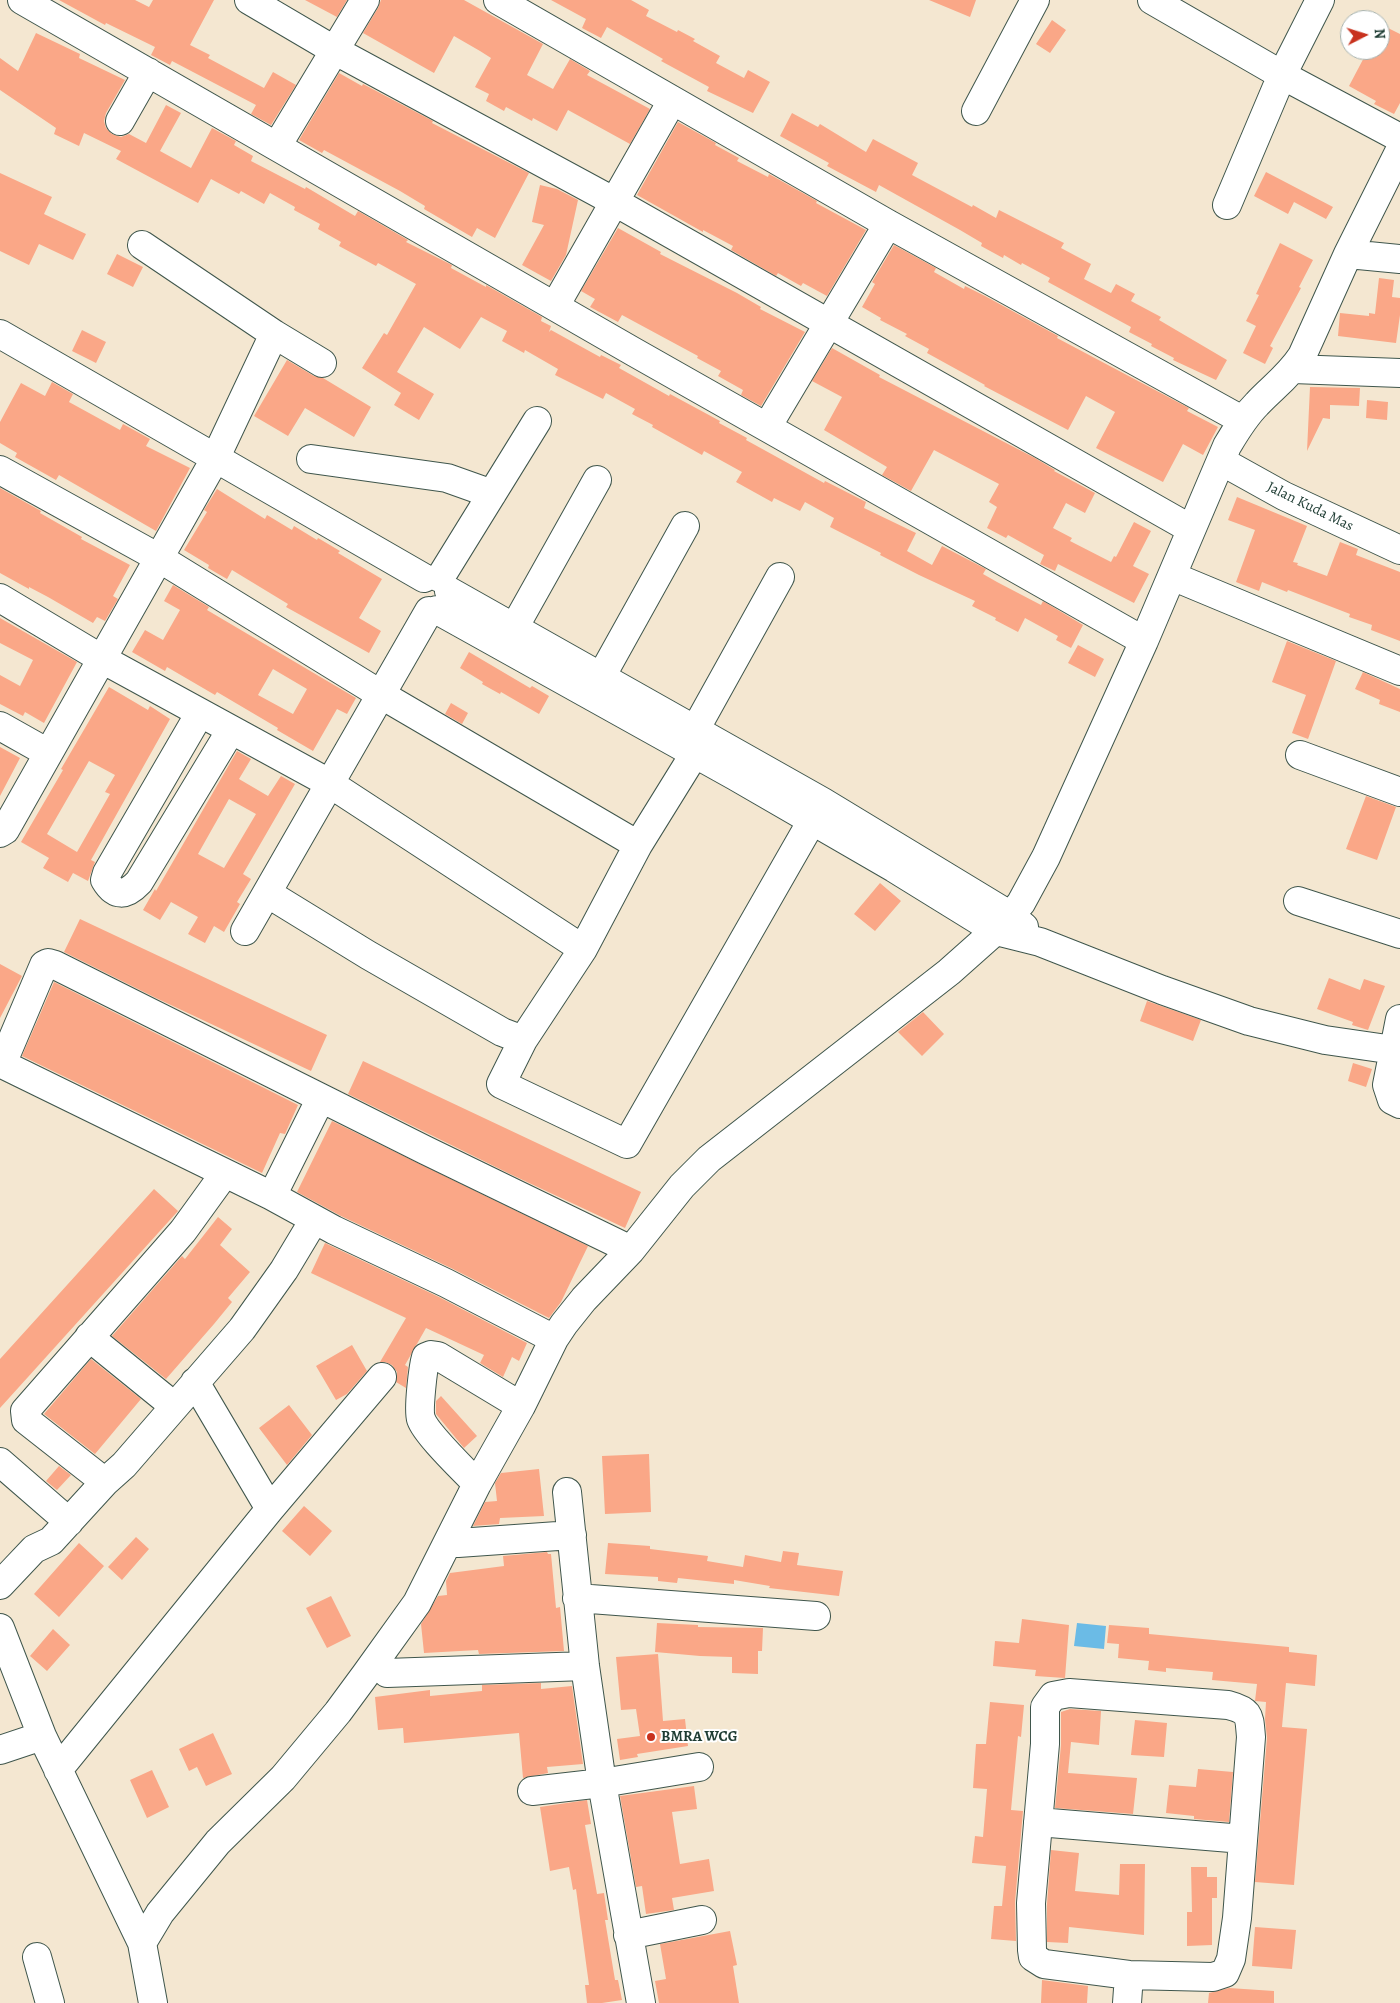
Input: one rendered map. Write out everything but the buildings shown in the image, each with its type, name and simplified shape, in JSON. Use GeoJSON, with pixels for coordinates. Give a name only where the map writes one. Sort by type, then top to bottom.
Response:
{"type":"FeatureCollection","features":[{"type":"Feature","properties":{"kind":"street"},"geometry":{"type":"LineString","coordinates":[[22,0],[634,352],[1144,641]]}},
{"type":"Feature","properties":{"kind":"street"},"geometry":{"type":"LineString","coordinates":[[249,0],[334,50],[615,202],[1191,529]]}},
{"type":"Feature","properties":{"kind":"street"},"geometry":{"type":"LineString","coordinates":[[277,146],[365,0]]}},
{"type":"Feature","properties":{"kind":"street"},"geometry":{"type":"LineString","coordinates":[[498,0],[888,224],[1242,420]]}},
{"type":"Feature","properties":{"kind":"street"},"geometry":{"type":"LineString","coordinates":[[976,111],[1035,0]]}},
{"type":"Feature","properties":{"kind":"street"},"geometry":{"type":"LineString","coordinates":[[1152,0],[1282,75],[1400,138]]}},
{"type":"Feature","properties":{"kind":"street"},"geometry":{"type":"LineString","coordinates":[[1227,204],[1282,75],[1320,0]]}},
{"type":"Feature","properties":{"kind":"street"},"geometry":{"type":"LineString","coordinates":[[120,121],[148,72]]}},
{"type":"Feature","properties":{"kind":"street"},"geometry":{"type":"LineString","coordinates":[[554,306],[672,101]]}},
{"type":"Feature","properties":{"kind":"street"},"geometry":{"type":"LineString","coordinates":[[142,1944],[160,1913],[212,1850],[283,1778],[338,1712],[417,1603],[476,1484],[521,1406],[554,1339],[584,1299],[631,1250],[682,1186],[709,1159],[948,972],[1003,923],[1030,888],[1046,858],[1144,641],[1227,446],[1242,420],[1293,369],[1302,356],[1348,254],[1400,150]]}},
{"type":"Feature","properties":{"kind":"street"},"geometry":{"type":"LineString","coordinates":[[767,427],[830,325],[888,224]]}},
{"type":"Feature","properties":{"kind":"street"},"geometry":{"type":"LineString","coordinates":[[142,245],[274,334],[322,363]]}},
{"type":"Feature","properties":{"kind":"street"},"geometry":{"type":"LineString","coordinates":[[1348,254],[1400,259]]}},
{"type":"Feature","properties":{"kind":"street"},"geometry":{"type":"LineString","coordinates":[[0,833],[5,830],[215,459],[274,334]]}},
{"type":"Feature","properties":{"kind":"street"},"geometry":{"type":"LineString","coordinates":[[2,339],[215,459],[436,594],[561,667],[817,811],[1003,923],[1040,942],[1162,990],[1249,1021],[1325,1040],[1394,1050]]}},
{"type":"Feature","properties":{"kind":"street"},"geometry":{"type":"LineString","coordinates":[[1293,369],[1400,373]]}},
{"type":"Feature","properties":{"kind":"street"},"geometry":{"type":"LineString","coordinates":[[245,931],[492,494],[537,421]]}},
{"type":"Feature","properties":{"kind":"street"},"geometry":{"type":"LineString","coordinates":[[311,459],[447,478],[492,494]]}},
{"type":"Feature","properties":{"kind":"street","name":"Jalan Kuda Mas"},"geometry":{"type":"LineString","coordinates":[[1220,461],[1284,496],[1400,549]]}},
{"type":"Feature","properties":{"kind":"street"},"geometry":{"type":"LineString","coordinates":[[0,470],[159,558],[380,694],[638,845]]}},
{"type":"Feature","properties":{"kind":"street"},"geometry":{"type":"LineString","coordinates":[[514,628],[597,480]]}},
{"type":"Feature","properties":{"kind":"street"},"geometry":{"type":"LineString","coordinates":[[601,677],[685,526]]}},
{"type":"Feature","properties":{"kind":"street"},"geometry":{"type":"LineString","coordinates":[[1172,576],[1400,671]]}},
{"type":"Feature","properties":{"kind":"street"},"geometry":{"type":"LineString","coordinates":[[780,577],[695,742],[582,949],[523,1040],[501,1084],[627,1144],[817,811]]}},
{"type":"Feature","properties":{"kind":"street"},"geometry":{"type":"LineString","coordinates":[[436,594],[514,628],[561,667],[601,677],[695,742]]}},
{"type":"Feature","properties":{"kind":"street"},"geometry":{"type":"LineString","coordinates":[[0,598],[102,659],[329,783],[582,949]]}},
{"type":"Feature","properties":{"kind":"street"},"geometry":{"type":"LineString","coordinates":[[200,713],[107,873],[105,880],[110,888],[122,894],[130,892],[139,882],[231,730]]}},
{"type":"Feature","properties":{"kind":"street"},"geometry":{"type":"LineString","coordinates":[[0,726],[48,753]]}},
{"type":"Feature","properties":{"kind":"street"},"geometry":{"type":"LineString","coordinates":[[1300,755],[1400,792]]}},
{"type":"Feature","properties":{"kind":"street"},"geometry":{"type":"LineString","coordinates":[[173,758],[202,777]]}},
{"type":"Feature","properties":{"kind":"street"},"geometry":{"type":"LineString","coordinates":[[131,831],[160,847]]}},
{"type":"Feature","properties":{"kind":"street"},"geometry":{"type":"LineString","coordinates":[[266,893],[460,1008],[502,1032],[523,1040]]}},
{"type":"Feature","properties":{"kind":"street"},"geometry":{"type":"LineString","coordinates":[[1298,901],[1400,934]]}},
{"type":"Feature","properties":{"kind":"street"},"geometry":{"type":"LineString","coordinates":[[554,1339],[446,1283],[314,1220],[272,1196],[1,1064],[44,965],[48,963],[631,1250]]}},
{"type":"Feature","properties":{"kind":"street"},"geometry":{"type":"LineString","coordinates":[[1400,1018],[1388,1086],[1392,1100],[1400,1104]]}},
{"type":"Feature","properties":{"kind":"street"},"geometry":{"type":"LineString","coordinates":[[272,1196],[320,1098]]}},
{"type":"Feature","properties":{"kind":"street"},"geometry":{"type":"LineString","coordinates":[[105,1482],[26,1420],[25,1411],[183,1230],[225,1173]]}},
{"type":"Feature","properties":{"kind":"street"},"geometry":{"type":"LineString","coordinates":[[0,1586],[34,1549],[60,1531],[105,1482],[124,1465],[242,1328],[284,1270],[314,1220]]}},
{"type":"Feature","properties":{"kind":"street"},"geometry":{"type":"LineString","coordinates":[[89,1337],[174,1406]]}},
{"type":"Feature","properties":{"kind":"street"},"geometry":{"type":"LineString","coordinates":[[476,1484],[428,1431],[422,1420],[420,1410],[426,1358],[431,1355],[438,1356],[521,1406]]}},
{"type":"Feature","properties":{"kind":"street"},"geometry":{"type":"LineString","coordinates":[[58,1770],[270,1509],[382,1377]]}},
{"type":"Feature","properties":{"kind":"street"},"geometry":{"type":"LineString","coordinates":[[195,1382],[270,1509]]}},
{"type":"Feature","properties":{"kind":"street"},"geometry":{"type":"LineString","coordinates":[[0,1462],[60,1531]]}},
{"type":"Feature","properties":{"kind":"street"},"geometry":{"type":"LineString","coordinates":[[567,1492],[585,1666],[602,1783],[641,2003]]}},
{"type":"Feature","properties":{"kind":"street"},"geometry":{"type":"LineString","coordinates":[[0,1611],[45,1559],[60,1531]]}},
{"type":"Feature","properties":{"kind":"street"},"geometry":{"type":"LineString","coordinates":[[458,1543],[572,1535]]}},
{"type":"Feature","properties":{"kind":"street"},"geometry":{"type":"LineString","coordinates":[[577,1598],[816,1616]]}},
{"type":"Feature","properties":{"kind":"street"},"geometry":{"type":"LineString","coordinates":[[0,1628],[42,1736],[142,1944],[153,2003]]}},
{"type":"Feature","properties":{"kind":"street"},"geometry":{"type":"LineString","coordinates":[[387,1674],[585,1666]]}},
{"type":"Feature","properties":{"kind":"street"},"geometry":{"type":"LineString","coordinates":[[1069,1693],[1228,1705],[1242,1708],[1250,1718],[1251,1737],[1243,1839],[1237,1918],[1231,1958],[1225,1973],[1213,1977],[1129,1975],[1044,1964],[1033,1957],[1031,1903],[1045,1744],[1046,1707],[1053,1696],[1069,1693]]}},
{"type":"Feature","properties":{"kind":"street"},"geometry":{"type":"LineString","coordinates":[[0,1750],[42,1736]]}},
{"type":"Feature","properties":{"kind":"street"},"geometry":{"type":"LineString","coordinates":[[532,1791],[602,1783],[700,1766]]}},
{"type":"Feature","properties":{"kind":"street"},"geometry":{"type":"LineString","coordinates":[[1038,1822],[1243,1839]]}},
{"type":"Feature","properties":{"kind":"street"},"geometry":{"type":"LineString","coordinates":[[628,1935],[702,1920]]}},
{"type":"Feature","properties":{"kind":"street"},"geometry":{"type":"LineString","coordinates":[[37,1957],[50,2003]]}},
{"type":"Feature","properties":{"kind":"street"},"geometry":{"type":"LineString","coordinates":[[1127,2003],[1129,1975]]}},
{"type":"Feature","properties":{"kind":"water"},"geometry":{"type":"Polygon","coordinates":[[[1077,1623],[1106,1626],[1104,1649],[1074,1646],[1077,1623]]]}},
{"type":"Feature","properties":{"kind":"place","name":"BMRA WCG"},"geometry":{"type":"Point","coordinates":[651,1737]}}]}
